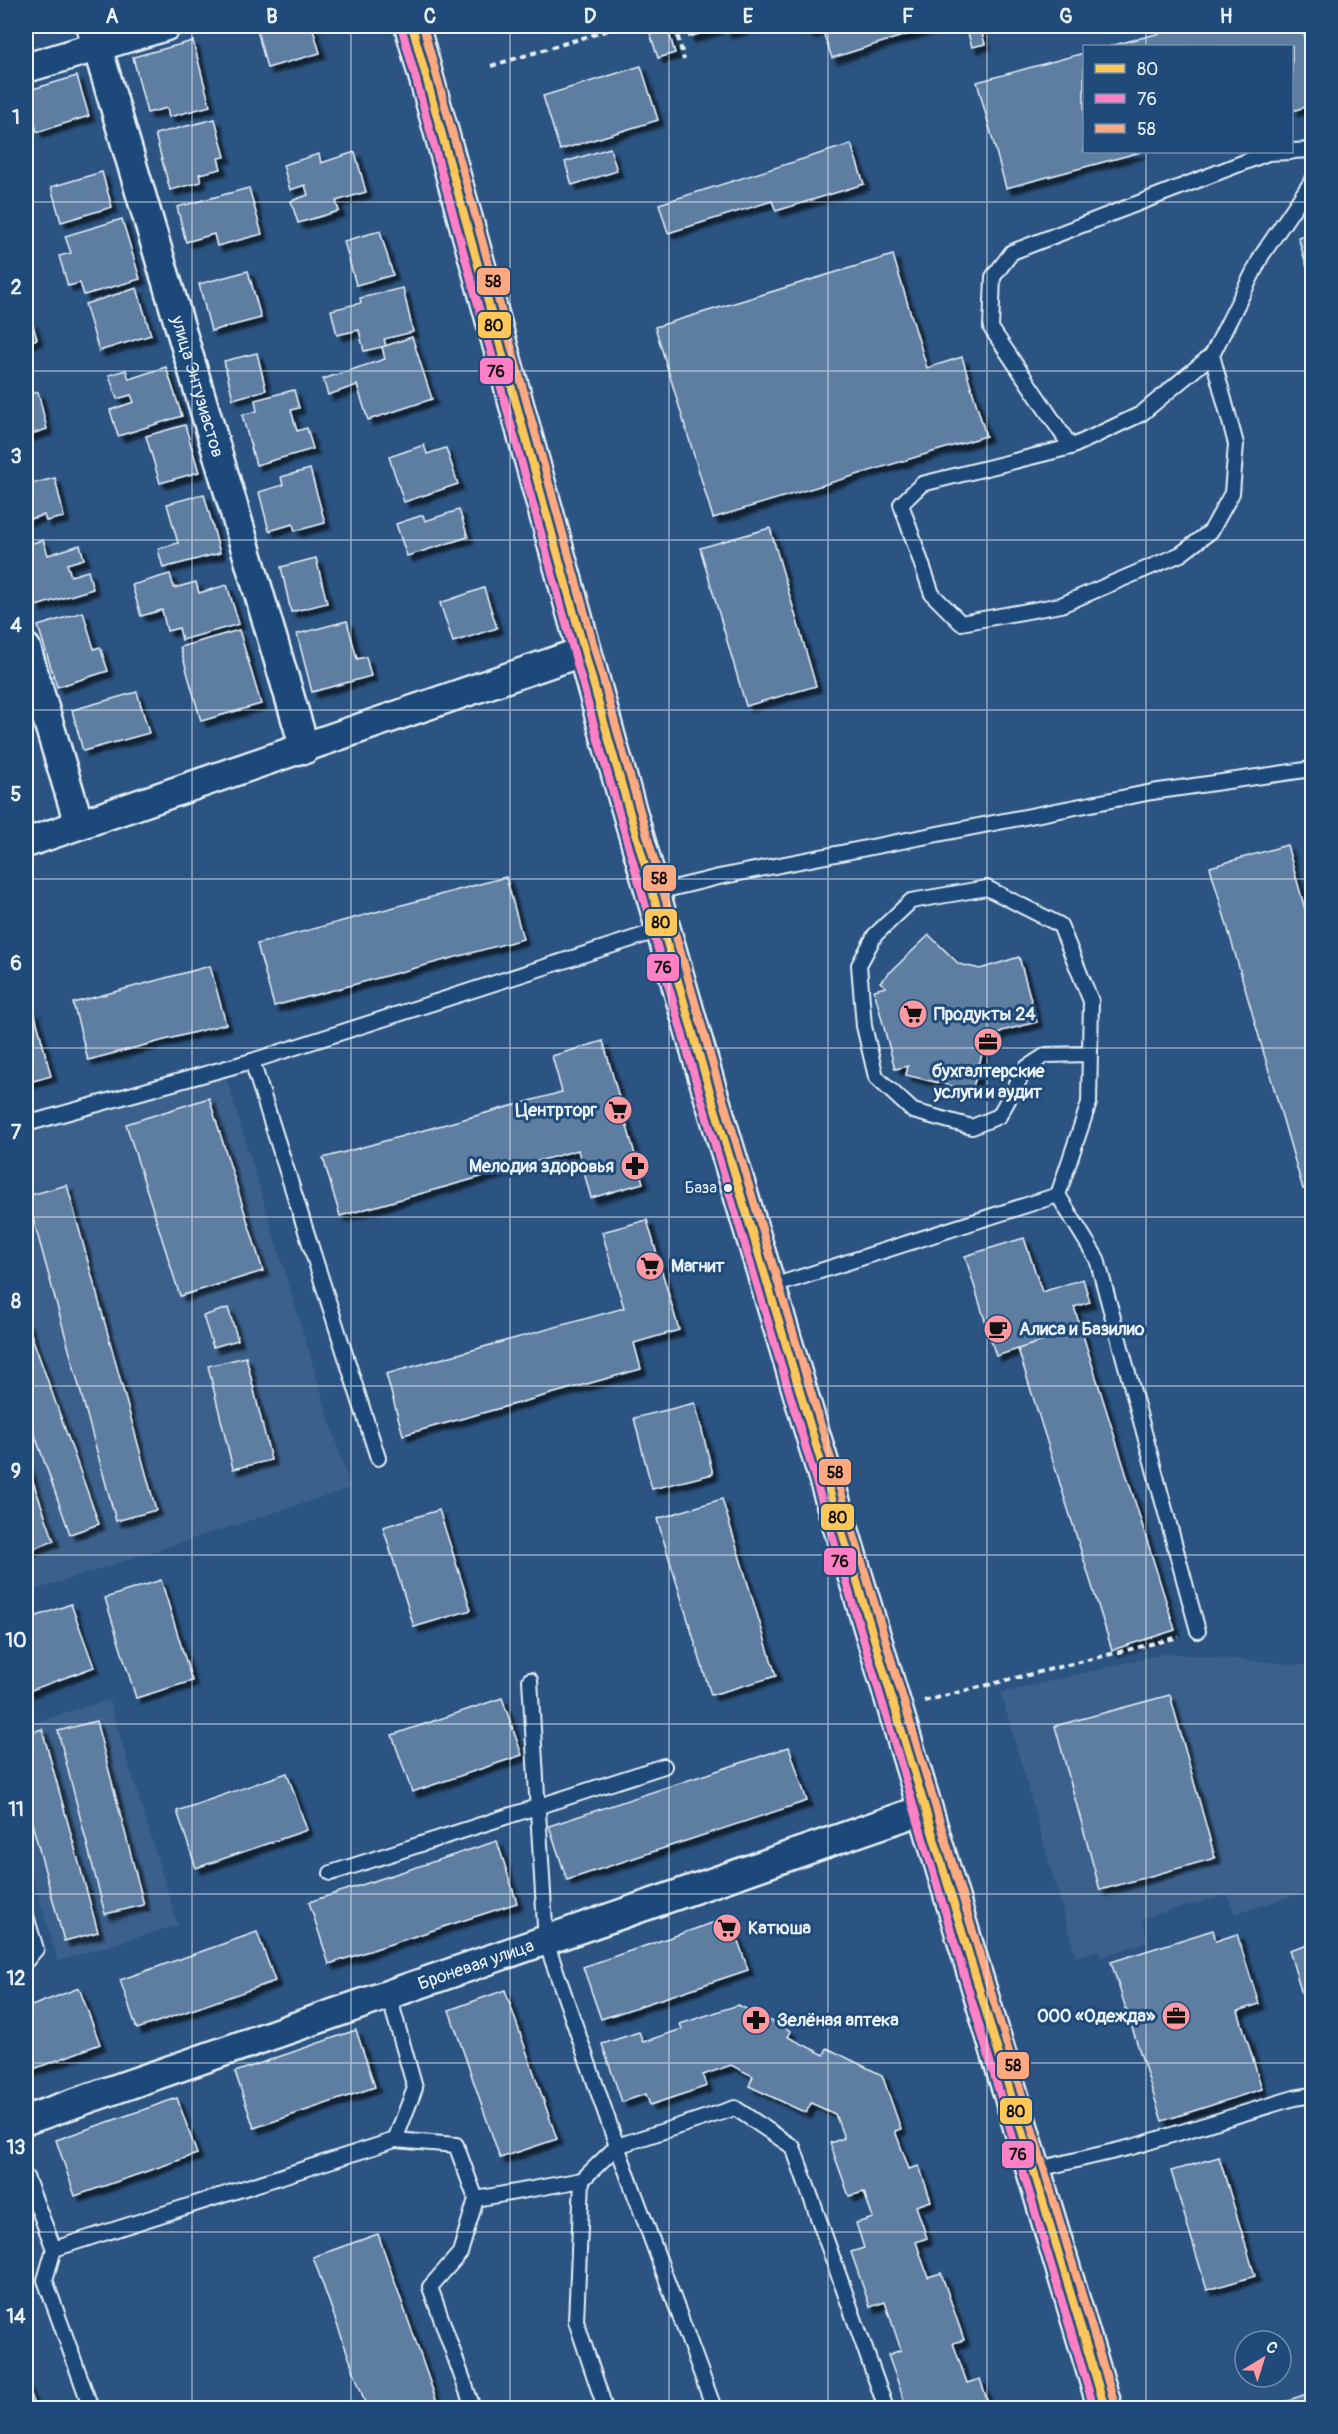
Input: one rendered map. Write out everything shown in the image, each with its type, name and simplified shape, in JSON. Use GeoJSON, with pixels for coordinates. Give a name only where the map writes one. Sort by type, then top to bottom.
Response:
{"type":"FeatureCollection","features":[{"type":"Feature","properties":{"kind":"highway"},"geometry":{"type":"LineString","coordinates":[[412,26],[707,1082],[1106,2409]]}},
{"type":"Feature","properties":{"kind":"street"},"geometry":{"type":"LineString","coordinates":[[26,68],[94,36],[166,26]]}},
{"type":"Feature","properties":{"kind":"street","name":"улица Энтузиастов"},"geometry":{"type":"LineString","coordinates":[[94,36],[305,748]]}},
{"type":"Feature","properties":{"kind":"street"},"geometry":{"type":"LineString","coordinates":[[26,648],[80,824]]}},
{"type":"Feature","properties":{"kind":"street"},"geometry":{"type":"LineString","coordinates":[[26,843],[585,651]]}},
{"type":"Feature","properties":{"kind":"street","name":"Броневая улица"},"geometry":{"type":"LineString","coordinates":[[26,2120],[925,1809]]}},
{"type":"Feature","properties":{"kind":"lane"},"geometry":{"type":"LineString","coordinates":[[1293,152],[1312,150]]}},
{"type":"Feature","properties":{"kind":"lane"},"geometry":{"type":"LineString","coordinates":[[1071,447],[991,328],[993,277],[1012,252],[1268,153]]}},
{"type":"Feature","properties":{"kind":"lane"},"geometry":{"type":"LineString","coordinates":[[1212,355],[1236,444],[1232,493],[1211,531],[1181,554],[1061,605],[961,623],[932,594],[901,504],[922,484],[1071,447],[1141,414],[1212,355],[1262,255],[1312,181]]}},
{"type":"Feature","properties":{"kind":"lane"},"geometry":{"type":"LineString","coordinates":[[653,893],[719,877],[1152,792],[1312,769]]}},
{"type":"Feature","properties":{"kind":"lane"},"geometry":{"type":"LineString","coordinates":[[1090,1054],[1046,1055],[1026,1068],[999,1116],[972,1127],[913,1111],[876,1077],[864,1026],[860,965],[875,935],[911,901],[987,888],[1060,925],[1091,1001],[1090,1054],[1089,1103],[1058,1195],[1097,1259],[1198,1632]]}},
{"type":"Feature","properties":{"kind":"lane"},"geometry":{"type":"LineString","coordinates":[[26,1124],[252,1061],[663,929]]}},
{"type":"Feature","properties":{"kind":"lane"},"geometry":{"type":"LineString","coordinates":[[252,1061],[378,1458]]}},
{"type":"Feature","properties":{"kind":"lane"},"geometry":{"type":"LineString","coordinates":[[770,1287],[1058,1195]]}},
{"type":"Feature","properties":{"kind":"lane"},"geometry":{"type":"LineString","coordinates":[[530,1680],[546,1942],[617,2146],[714,2409]]}},
{"type":"Feature","properties":{"kind":"lane"},"geometry":{"type":"LineString","coordinates":[[331,1873],[664,1766]]}},
{"type":"Feature","properties":{"kind":"lane"},"geometry":{"type":"LineString","coordinates":[[26,1916],[36,1949],[26,1961]]}},
{"type":"Feature","properties":{"kind":"lane"},"geometry":{"type":"LineString","coordinates":[[390,1995],[415,2088],[394,2140]]}},
{"type":"Feature","properties":{"kind":"lane"},"geometry":{"type":"LineString","coordinates":[[1034,2170],[1132,2147],[1294,2098],[1312,2095]]}},
{"type":"Feature","properties":{"kind":"lane"},"geometry":{"type":"LineString","coordinates":[[476,2199],[582,2180],[617,2146],[735,2108],[793,2147],[886,2409]]}},
{"type":"Feature","properties":{"kind":"lane"},"geometry":{"type":"LineString","coordinates":[[54,2249],[394,2140],[456,2145],[476,2199],[460,2253],[430,2287],[473,2409]]}},
{"type":"Feature","properties":{"kind":"lane"},"geometry":{"type":"LineString","coordinates":[[26,2176],[54,2249],[45,2280],[91,2409]]}},
{"type":"Feature","properties":{"kind":"lane"},"geometry":{"type":"LineString","coordinates":[[582,2180],[576,2322],[605,2409]]}},
{"type":"Feature","properties":{"kind":"path"},"geometry":{"type":"LineString","coordinates":[[491,66],[622,26]]}},
{"type":"Feature","properties":{"kind":"path"},"geometry":{"type":"LineString","coordinates":[[675,26],[684,60]]}},
{"type":"Feature","properties":{"kind":"path"},"geometry":{"type":"LineString","coordinates":[[894,1708],[1198,1632]]}},
{"type":"Feature","properties":{"kind":"shaded area"},"geometry":{"type":"Polygon","coordinates":[[[223,1067],[350,1488],[26,1593],[26,1130],[223,1067]]]}},
{"type":"Feature","properties":{"kind":"shaded area"},"geometry":{"type":"Polygon","coordinates":[[[1167,1653],[1312,1666],[1312,1890],[1235,1914],[1227,1895],[1143,1918],[1147,1942],[1101,1957],[1099,1950],[1076,1957],[1001,1693],[1167,1653]]]}},
{"type":"Feature","properties":{"kind":"shaded area"},"geometry":{"type":"Polygon","coordinates":[[[109,1700],[178,1925],[58,1961],[26,1855],[26,1725],[109,1700]]]}},
{"type":"Feature","properties":{"kind":"building"},"geometry":{"type":"Polygon","coordinates":[[[256,26],[312,26],[320,53],[267,68],[256,26]]]}},
{"type":"Feature","properties":{"kind":"building"},"geometry":{"type":"Polygon","coordinates":[[[667,26],[675,53],[658,58],[649,30],[667,26]]]}},
{"type":"Feature","properties":{"kind":"building"},"geometry":{"type":"Polygon","coordinates":[[[686,26],[720,26],[721,27],[689,37],[686,26]]]}},
{"type":"Feature","properties":{"kind":"building"},"geometry":{"type":"Polygon","coordinates":[[[724,26],[751,26],[726,33],[724,26]]]}},
{"type":"Feature","properties":{"kind":"building"},"geometry":{"type":"Polygon","coordinates":[[[805,26],[934,26],[832,58],[822,29],[808,33],[805,26]]]}},
{"type":"Feature","properties":{"kind":"building"},"geometry":{"type":"Polygon","coordinates":[[[966,26],[980,26],[985,44],[972,47],[966,26]]]}},
{"type":"Feature","properties":{"kind":"building"},"geometry":{"type":"Polygon","coordinates":[[[1187,26],[1302,26],[1312,64],[1312,105],[1293,111],[1293,45],[1114,45],[1187,26]]]}},
{"type":"Feature","properties":{"kind":"building"},"geometry":{"type":"Polygon","coordinates":[[[193,41],[210,106],[169,117],[167,108],[147,113],[133,57],[193,41]]]}},
{"type":"Feature","properties":{"kind":"building"},"geometry":{"type":"Polygon","coordinates":[[[1083,53],[1083,153],[1137,153],[1006,188],[977,82],[1083,53]]]}},
{"type":"Feature","properties":{"kind":"building"},"geometry":{"type":"Polygon","coordinates":[[[641,66],[658,120],[560,150],[543,96],[641,66]]]}},
{"type":"Feature","properties":{"kind":"building"},"geometry":{"type":"Polygon","coordinates":[[[77,76],[89,116],[37,132],[26,91],[77,76]]]}},
{"type":"Feature","properties":{"kind":"building"},"geometry":{"type":"Polygon","coordinates":[[[215,119],[225,157],[218,158],[221,169],[199,174],[201,182],[170,190],[155,134],[215,119]]]}},
{"type":"Feature","properties":{"kind":"building"},"geometry":{"type":"Polygon","coordinates":[[[851,144],[864,184],[776,211],[772,201],[668,233],[659,204],[851,144]]]}},
{"type":"Feature","properties":{"kind":"building"},"geometry":{"type":"Polygon","coordinates":[[[610,148],[617,171],[572,185],[565,162],[610,148]]]}},
{"type":"Feature","properties":{"kind":"building"},"geometry":{"type":"Polygon","coordinates":[[[355,152],[366,192],[336,201],[339,211],[298,223],[291,201],[308,195],[305,185],[290,190],[283,165],[319,154],[321,163],[355,152]]]}},
{"type":"Feature","properties":{"kind":"building"},"geometry":{"type":"Polygon","coordinates":[[[102,172],[112,207],[61,222],[51,187],[102,172]]]}},
{"type":"Feature","properties":{"kind":"building"},"geometry":{"type":"Polygon","coordinates":[[[249,188],[262,234],[217,246],[214,234],[186,242],[177,207],[249,188]]]}},
{"type":"Feature","properties":{"kind":"building"},"geometry":{"type":"Polygon","coordinates":[[[122,219],[140,279],[84,295],[80,283],[68,286],[59,256],[71,253],[65,236],[122,219]]]}},
{"type":"Feature","properties":{"kind":"building"},"geometry":{"type":"Polygon","coordinates":[[[380,231],[393,275],[356,285],[344,241],[380,231]]]}},
{"type":"Feature","properties":{"kind":"building"},"geometry":{"type":"Polygon","coordinates":[[[1312,233],[1312,284],[1298,237],[1312,233]]]}},
{"type":"Feature","properties":{"kind":"building"},"geometry":{"type":"Polygon","coordinates":[[[893,255],[927,368],[962,357],[986,436],[713,518],[655,327],[893,255]]]}},
{"type":"Feature","properties":{"kind":"building"},"geometry":{"type":"Polygon","coordinates":[[[248,271],[261,318],[211,331],[199,284],[248,271]]]}},
{"type":"Feature","properties":{"kind":"building"},"geometry":{"type":"Polygon","coordinates":[[[137,288],[151,335],[99,351],[85,304],[137,288]]]}},
{"type":"Feature","properties":{"kind":"building"},"geometry":{"type":"Polygon","coordinates":[[[403,288],[413,332],[384,339],[386,346],[364,351],[359,330],[337,335],[331,310],[361,303],[360,298],[403,288]]]}},
{"type":"Feature","properties":{"kind":"building"},"geometry":{"type":"Polygon","coordinates":[[[32,322],[37,339],[26,343],[26,323],[32,322]]]}},
{"type":"Feature","properties":{"kind":"building"},"geometry":{"type":"Polygon","coordinates":[[[412,337],[432,399],[368,420],[357,385],[328,395],[323,379],[385,359],[382,347],[412,337]]]}},
{"type":"Feature","properties":{"kind":"building"},"geometry":{"type":"Polygon","coordinates":[[[257,353],[266,390],[233,399],[224,361],[257,353]]]}},
{"type":"Feature","properties":{"kind":"building"},"geometry":{"type":"Polygon","coordinates":[[[166,367],[182,416],[118,436],[110,410],[134,402],[131,395],[117,399],[109,375],[126,370],[129,379],[166,367]]]}},
{"type":"Feature","properties":{"kind":"building"},"geometry":{"type":"Polygon","coordinates":[[[294,390],[299,408],[291,410],[297,431],[307,428],[313,449],[256,465],[242,415],[257,411],[255,400],[294,390]]]}},
{"type":"Feature","properties":{"kind":"building"},"geometry":{"type":"Polygon","coordinates":[[[38,392],[47,429],[28,435],[26,395],[38,392]]]}},
{"type":"Feature","properties":{"kind":"building"},"geometry":{"type":"Polygon","coordinates":[[[185,425],[199,472],[160,483],[146,436],[185,425]]]}},
{"type":"Feature","properties":{"kind":"building"},"geometry":{"type":"Polygon","coordinates":[[[424,445],[427,454],[446,448],[458,484],[404,502],[389,457],[424,445]]]}},
{"type":"Feature","properties":{"kind":"building"},"geometry":{"type":"Polygon","coordinates":[[[310,469],[325,523],[295,531],[293,524],[269,531],[259,492],[283,485],[281,477],[310,469]]]}},
{"type":"Feature","properties":{"kind":"building"},"geometry":{"type":"Polygon","coordinates":[[[55,478],[64,517],[46,521],[44,515],[26,520],[26,485],[55,478]]]}},
{"type":"Feature","properties":{"kind":"building"},"geometry":{"type":"Polygon","coordinates":[[[204,494],[220,553],[163,568],[158,549],[178,543],[167,504],[204,494]]]}},
{"type":"Feature","properties":{"kind":"building"},"geometry":{"type":"Polygon","coordinates":[[[459,510],[468,537],[407,556],[396,524],[423,515],[425,521],[459,510]]]}},
{"type":"Feature","properties":{"kind":"building"},"geometry":{"type":"Polygon","coordinates":[[[770,528],[816,686],[746,706],[700,548],[770,528]]]}},
{"type":"Feature","properties":{"kind":"building"},"geometry":{"type":"Polygon","coordinates":[[[43,540],[48,555],[80,545],[84,559],[67,564],[71,576],[88,571],[93,589],[36,606],[26,572],[26,545],[43,540]]]}},
{"type":"Feature","properties":{"kind":"building"},"geometry":{"type":"Polygon","coordinates":[[[316,558],[327,603],[291,612],[281,567],[316,558]]]}},
{"type":"Feature","properties":{"kind":"building"},"geometry":{"type":"Polygon","coordinates":[[[170,574],[174,588],[196,582],[199,593],[227,585],[239,624],[182,640],[179,628],[167,631],[162,610],[141,616],[132,585],[170,574]]]}},
{"type":"Feature","properties":{"kind":"building"},"geometry":{"type":"Polygon","coordinates":[[[484,588],[497,628],[453,642],[440,603],[484,588]]]}},
{"type":"Feature","properties":{"kind":"building"},"geometry":{"type":"Polygon","coordinates":[[[83,612],[94,649],[100,647],[108,671],[57,687],[38,626],[83,612]]]}},
{"type":"Feature","properties":{"kind":"building"},"geometry":{"type":"Polygon","coordinates":[[[347,621],[357,659],[366,657],[371,676],[312,692],[297,634],[347,621]]]}},
{"type":"Feature","properties":{"kind":"building"},"geometry":{"type":"Polygon","coordinates":[[[239,630],[261,704],[201,721],[180,647],[239,630]]]}},
{"type":"Feature","properties":{"kind":"building"},"geometry":{"type":"Polygon","coordinates":[[[137,692],[149,733],[83,751],[72,710],[137,692]]]}},
{"type":"Feature","properties":{"kind":"building"},"geometry":{"type":"Polygon","coordinates":[[[1287,845],[1312,934],[1312,1186],[1303,1189],[1210,867],[1287,845]]]}},
{"type":"Feature","properties":{"kind":"building"},"geometry":{"type":"Polygon","coordinates":[[[506,877],[523,939],[274,1006],[257,944],[506,877]]]}},
{"type":"Feature","properties":{"kind":"building"},"geometry":{"type":"Polygon","coordinates":[[[929,935],[959,964],[980,969],[1019,957],[1037,1022],[1002,1031],[982,1054],[972,1091],[906,1075],[908,1066],[895,1069],[874,990],[886,987],[880,982],[929,935]]]}},
{"type":"Feature","properties":{"kind":"building"},"geometry":{"type":"Polygon","coordinates":[[[210,966],[226,1024],[88,1060],[73,1003],[210,966]]]}},
{"type":"Feature","properties":{"kind":"building"},"geometry":{"type":"Polygon","coordinates":[[[34,1011],[51,1076],[26,1083],[26,1014],[34,1011]]]}},
{"type":"Feature","properties":{"kind":"building"},"geometry":{"type":"Polygon","coordinates":[[[603,1041],[643,1183],[591,1198],[578,1150],[340,1216],[323,1158],[562,1092],[552,1056],[603,1041]]]}},
{"type":"Feature","properties":{"kind":"building"},"geometry":{"type":"Polygon","coordinates":[[[209,1098],[263,1271],[180,1296],[126,1124],[209,1098]]]}},
{"type":"Feature","properties":{"kind":"building"},"geometry":{"type":"Polygon","coordinates":[[[67,1185],[156,1510],[116,1521],[27,1196],[67,1185]]]}},
{"type":"Feature","properties":{"kind":"building"},"geometry":{"type":"Polygon","coordinates":[[[647,1220],[679,1330],[634,1343],[641,1369],[403,1435],[386,1374],[624,1308],[602,1232],[647,1220]]]}},
{"type":"Feature","properties":{"kind":"building"},"geometry":{"type":"Polygon","coordinates":[[[1024,1238],[1042,1292],[1083,1279],[1090,1302],[1074,1307],[1081,1329],[996,1356],[965,1256],[1024,1238]]]}},
{"type":"Feature","properties":{"kind":"building"},"geometry":{"type":"Polygon","coordinates":[[[228,1308],[238,1340],[213,1347],[203,1316],[228,1308]]]}},
{"type":"Feature","properties":{"kind":"building"},"geometry":{"type":"Polygon","coordinates":[[[26,1320],[99,1524],[70,1534],[26,1410],[26,1320]]]}},
{"type":"Feature","properties":{"kind":"building"},"geometry":{"type":"Polygon","coordinates":[[[1081,1329],[1175,1630],[1112,1650],[1018,1349],[1081,1329]]]}},
{"type":"Feature","properties":{"kind":"building"},"geometry":{"type":"Polygon","coordinates":[[[246,1357],[271,1460],[233,1469],[208,1366],[246,1357]]]}},
{"type":"Feature","properties":{"kind":"building"},"geometry":{"type":"Polygon","coordinates":[[[695,1403],[713,1474],[652,1489],[634,1418],[695,1403]]]}},
{"type":"Feature","properties":{"kind":"building"},"geometry":{"type":"Polygon","coordinates":[[[26,1462],[54,1541],[27,1551],[26,1548],[26,1462]]]}},
{"type":"Feature","properties":{"kind":"building"},"geometry":{"type":"Polygon","coordinates":[[[722,1499],[776,1676],[711,1695],[657,1519],[722,1499]]]}},
{"type":"Feature","properties":{"kind":"building"},"geometry":{"type":"Polygon","coordinates":[[[439,1510],[471,1610],[414,1627],[383,1527],[439,1510]]]}},
{"type":"Feature","properties":{"kind":"building"},"geometry":{"type":"Polygon","coordinates":[[[161,1580],[192,1681],[136,1698],[105,1598],[161,1580]]]}},
{"type":"Feature","properties":{"kind":"building"},"geometry":{"type":"Polygon","coordinates":[[[71,1604],[94,1667],[26,1692],[26,1620],[71,1604]]]}},
{"type":"Feature","properties":{"kind":"building"},"geometry":{"type":"Polygon","coordinates":[[[1170,1695],[1215,1858],[1100,1890],[1055,1726],[1170,1695]]]}},
{"type":"Feature","properties":{"kind":"building"},"geometry":{"type":"Polygon","coordinates":[[[502,1698],[522,1755],[412,1792],[392,1735],[502,1698]]]}},
{"type":"Feature","properties":{"kind":"building"},"geometry":{"type":"Polygon","coordinates":[[[96,1721],[144,1905],[105,1914],[58,1731],[96,1721]]]}},
{"type":"Feature","properties":{"kind":"building"},"geometry":{"type":"Polygon","coordinates":[[[42,1729],[98,1932],[64,1941],[26,1801],[26,1734],[42,1729]]]}},
{"type":"Feature","properties":{"kind":"building"},"geometry":{"type":"Polygon","coordinates":[[[789,1747],[807,1801],[567,1880],[549,1826],[789,1747]]]}},
{"type":"Feature","properties":{"kind":"building"},"geometry":{"type":"Polygon","coordinates":[[[287,1773],[307,1830],[196,1868],[177,1811],[287,1773]]]}},
{"type":"Feature","properties":{"kind":"building"},"geometry":{"type":"Polygon","coordinates":[[[497,1841],[517,1903],[329,1964],[309,1902],[497,1841]]]}},
{"type":"Feature","properties":{"kind":"building"},"geometry":{"type":"Polygon","coordinates":[[[730,1917],[748,1970],[601,2019],[583,1967],[730,1917]]]}},
{"type":"Feature","properties":{"kind":"building"},"geometry":{"type":"Polygon","coordinates":[[[1213,1930],[1216,1941],[1237,1934],[1259,2004],[1238,2011],[1262,2089],[1162,2121],[1111,1962],[1213,1930]]]}},
{"type":"Feature","properties":{"kind":"building"},"geometry":{"type":"Polygon","coordinates":[[[257,1932],[275,1981],[137,2029],[120,1980],[257,1932]]]}},
{"type":"Feature","properties":{"kind":"building"},"geometry":{"type":"Polygon","coordinates":[[[1312,1943],[1312,2025],[1311,2025],[1289,1950],[1312,1943]]]}},
{"type":"Feature","properties":{"kind":"building"},"geometry":{"type":"Polygon","coordinates":[[[79,1988],[100,2044],[26,2072],[26,2008],[79,1988]]]}},
{"type":"Feature","properties":{"kind":"building"},"geometry":{"type":"Polygon","coordinates":[[[505,1990],[557,2139],[500,2158],[449,2010],[505,1990]]]}},
{"type":"Feature","properties":{"kind":"building"},"geometry":{"type":"Polygon","coordinates":[[[738,2005],[791,2031],[788,2037],[824,2055],[827,2048],[882,2075],[901,2129],[895,2131],[909,2169],[919,2166],[931,2201],[916,2206],[927,2238],[916,2242],[928,2277],[941,2273],[964,2340],[953,2343],[967,2383],[980,2379],[990,2408],[922,2408],[921,2405],[907,2408],[888,2355],[901,2350],[885,2302],[870,2307],[851,2252],[864,2248],[856,2223],[873,2218],[864,2192],[849,2196],[830,2143],[844,2138],[835,2114],[811,2103],[806,2113],[749,2086],[753,2076],[731,2065],[703,2075],[707,2086],[650,2105],[646,2094],[622,2102],[602,2044],[639,2032],[643,2042],[682,2029],[680,2024],[738,2005]]]}},
{"type":"Feature","properties":{"kind":"building"},"geometry":{"type":"Polygon","coordinates":[[[356,2030],[375,2087],[254,2128],[235,2072],[356,2030]]]}},
{"type":"Feature","properties":{"kind":"building"},"geometry":{"type":"Polygon","coordinates":[[[177,2098],[197,2154],[75,2196],[56,2140],[177,2098]]]}},
{"type":"Feature","properties":{"kind":"building"},"geometry":{"type":"Polygon","coordinates":[[[1219,2157],[1255,2276],[1207,2290],[1171,2171],[1219,2157]]]}},
{"type":"Feature","properties":{"kind":"building"},"geometry":{"type":"Polygon","coordinates":[[[378,2234],[439,2408],[367,2408],[313,2257],[378,2234]]]}},
{"type":"Feature","properties":{"kind":"building"},"geometry":{"type":"Polygon","coordinates":[[[26,2383],[35,2408],[26,2408],[26,2383]]]}},
{"type":"Feature","properties":{"kind":"building"},"geometry":{"type":"Polygon","coordinates":[[[1312,2392],[1312,2408],[1266,2408],[1312,2392]]]}},
{"type":"Feature","properties":{"kind":"transit line","name":"80"},"geometry":{"type":"LineString","coordinates":[[412,26],[610,744],[707,1082],[1105,2408]]}},
{"type":"Feature","properties":{"kind":"transit line","name":"58"},"geometry":{"type":"LineString","coordinates":[[423,26],[620,741],[717,1079],[1115,2405]]}},
{"type":"Feature","properties":{"kind":"transit line","name":"76"},"geometry":{"type":"LineString","coordinates":[[402,29],[600,747],[697,1085],[1094,2408]]}},
{"type":"Feature","properties":{"kind":"place","name":"Продукты 24"},"geometry":{"type":"Point","coordinates":[913,1014]}},
{"type":"Feature","properties":{"kind":"place","name":"бухгалтерские услуги и аудит"},"geometry":{"type":"Point","coordinates":[988,1042]}},
{"type":"Feature","properties":{"kind":"place","name":"Центрторг"},"geometry":{"type":"Point","coordinates":[618,1110]}},
{"type":"Feature","properties":{"kind":"place","name":"Мелодия здоровья"},"geometry":{"type":"Point","coordinates":[635,1166]}},
{"type":"Feature","properties":{"kind":"place","name":"База"},"geometry":{"type":"Point","coordinates":[728,1188]}},
{"type":"Feature","properties":{"kind":"place","name":"Магнит"},"geometry":{"type":"Point","coordinates":[650,1266]}},
{"type":"Feature","properties":{"kind":"place","name":"Алиса и Базилио"},"geometry":{"type":"Point","coordinates":[998,1329]}},
{"type":"Feature","properties":{"kind":"place","name":"Катюша"},"geometry":{"type":"Point","coordinates":[727,1928]}},
{"type":"Feature","properties":{"kind":"place","name":"ООО «Одежда»"},"geometry":{"type":"Point","coordinates":[1176,2016]}},
{"type":"Feature","properties":{"kind":"place","name":"Зелёная аптека"},"geometry":{"type":"Point","coordinates":[756,2020]}}]}
